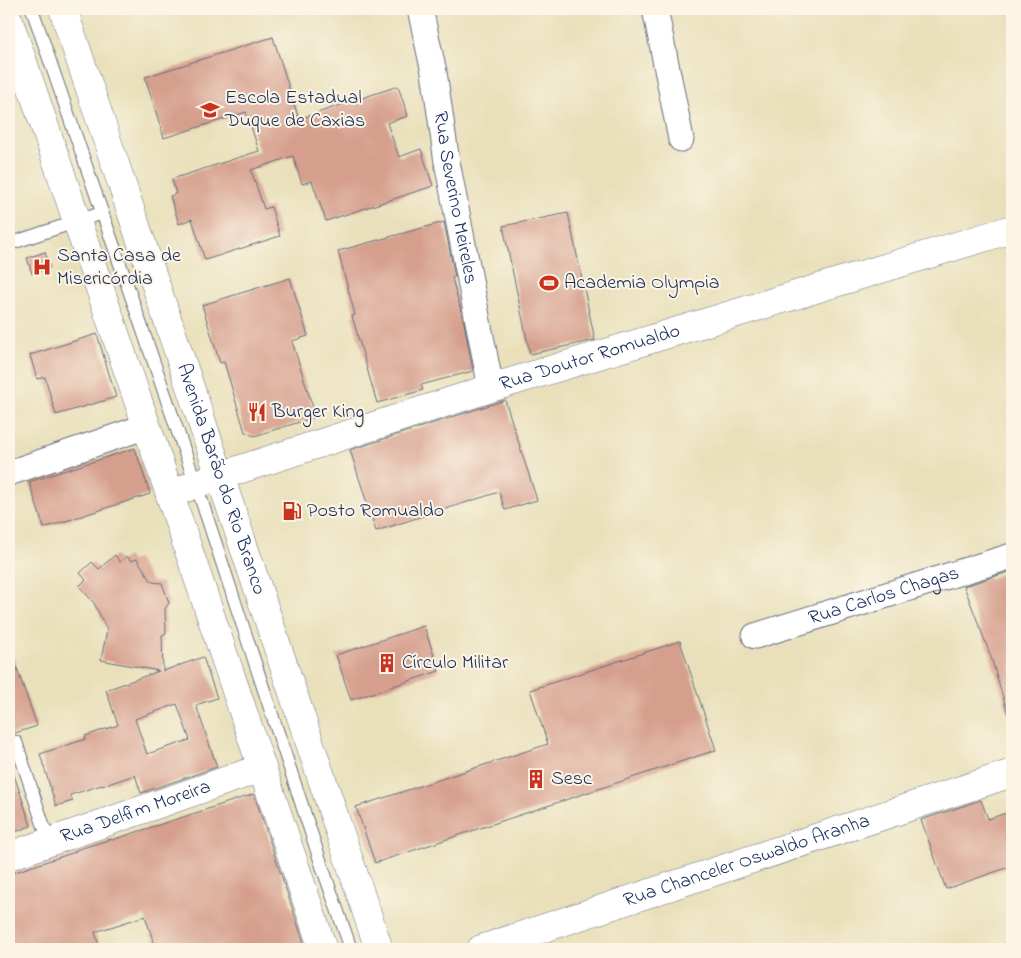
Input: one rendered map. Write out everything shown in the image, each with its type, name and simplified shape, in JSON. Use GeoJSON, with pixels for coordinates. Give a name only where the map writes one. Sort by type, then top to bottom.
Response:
{"type":"FeatureCollection","features":[{"type":"Feature","properties":{"kind":"main road","name":"Avenida Barão do Rio Branco"},"geometry":{"type":"LineString","coordinates":[[63,9],[207,480],[379,949]]}},
{"type":"Feature","properties":{"kind":"main road","name":"Avenida Barão do Rio Branco"},"geometry":{"type":"LineString","coordinates":[[9,21],[170,495],[275,764],[324,949]]}},
{"type":"Feature","properties":{"kind":"main road","name":"Rua Doutor Romualdo"},"geometry":{"type":"LineString","coordinates":[[170,495],[207,480],[491,388],[1012,228]]}},
{"type":"Feature","properties":{"kind":"main road","name":"Rua Delfim Moreira"},"geometry":{"type":"LineString","coordinates":[[9,856],[275,764]]}},
{"type":"Feature","properties":{"kind":"main road","name":"Rua Chanceler Oswaldo Aranha"},"geometry":{"type":"LineString","coordinates":[[481,949],[1012,773]]}},
{"type":"Feature","properties":{"kind":"street","name":"Rua Severino Meireles"},"geometry":{"type":"LineString","coordinates":[[420,9],[434,72],[447,162],[491,388]]}},
{"type":"Feature","properties":{"kind":"street"},"geometry":{"type":"LineString","coordinates":[[657,9],[681,139]]}},
{"type":"Feature","properties":{"kind":"street"},"geometry":{"type":"LineString","coordinates":[[9,473],[146,426]]}},
{"type":"Feature","properties":{"kind":"street","name":"Rua Carlos Chagas"},"geometry":{"type":"LineString","coordinates":[[755,636],[1012,556]]}},
{"type":"Feature","properties":{"kind":"lane","name":"Avenida Barão do Rio Branco"},"geometry":{"type":"LineString","coordinates":[[32,9],[102,213],[207,480],[275,764],[351,949]]}},
{"type":"Feature","properties":{"kind":"lane"},"geometry":{"type":"LineString","coordinates":[[9,244],[102,213]]}},
{"type":"Feature","properties":{"kind":"lane"},"geometry":{"type":"LineString","coordinates":[[16,742],[49,842]]}},
{"type":"Feature","properties":{"kind":"building"},"geometry":{"type":"Polygon","coordinates":[[[273,37],[299,119],[398,86],[408,116],[387,123],[399,157],[421,149],[433,186],[326,221],[312,181],[302,184],[293,156],[251,170],[264,209],[271,207],[280,236],[205,260],[192,219],[179,224],[170,196],[176,194],[172,179],[259,151],[246,112],[164,138],[145,77],[273,37]]]}},
{"type":"Feature","properties":{"kind":"building","name":"Academia Olympia"},"geometry":{"type":"Polygon","coordinates":[[[568,213],[595,340],[530,354],[503,226],[568,213]]]}},
{"type":"Feature","properties":{"kind":"building"},"geometry":{"type":"Polygon","coordinates":[[[444,222],[455,277],[452,278],[464,322],[473,371],[421,385],[423,390],[377,403],[352,316],[355,315],[338,251],[444,222]]]}},
{"type":"Feature","properties":{"kind":"building"},"geometry":{"type":"Polygon","coordinates":[[[45,252],[50,268],[32,274],[27,258],[45,252]]]}},
{"type":"Feature","properties":{"kind":"building"},"geometry":{"type":"Polygon","coordinates":[[[290,278],[308,336],[292,341],[316,417],[254,436],[245,432],[224,362],[220,363],[202,305],[290,278]]]}},
{"type":"Feature","properties":{"kind":"building"},"geometry":{"type":"Polygon","coordinates":[[[97,334],[116,397],[56,415],[45,377],[37,379],[30,355],[97,334]]]}},
{"type":"Feature","properties":{"kind":"building"},"geometry":{"type":"Polygon","coordinates":[[[505,400],[537,500],[505,510],[499,492],[376,531],[350,450],[505,400]]]}},
{"type":"Feature","properties":{"kind":"building"},"geometry":{"type":"Polygon","coordinates":[[[135,448],[150,494],[44,528],[29,482],[135,448]]]}},
{"type":"Feature","properties":{"kind":"building"},"geometry":{"type":"Polygon","coordinates":[[[115,555],[120,562],[127,556],[131,561],[137,559],[152,582],[162,583],[169,603],[165,609],[166,633],[162,635],[163,671],[203,657],[217,698],[196,705],[217,767],[141,793],[135,775],[70,795],[73,801],[56,806],[40,754],[86,739],[85,736],[118,725],[106,690],[159,671],[101,660],[107,630],[94,603],[79,586],[86,580],[80,573],[92,562],[99,569],[115,555]],[[177,704],[135,719],[147,754],[190,740],[177,704]]]}},
{"type":"Feature","properties":{"kind":"building"},"geometry":{"type":"Polygon","coordinates":[[[1012,571],[1012,714],[1008,714],[990,654],[964,586],[1012,571]]]}},
{"type":"Feature","properties":{"kind":"building","name":"Círculo Militar"},"geometry":{"type":"Polygon","coordinates":[[[424,626],[439,671],[351,700],[336,655],[424,626]]]}},
{"type":"Feature","properties":{"kind":"building","name":"Sesc"},"geometry":{"type":"Polygon","coordinates":[[[680,641],[716,750],[375,863],[356,807],[548,744],[530,690],[680,641]]]}},
{"type":"Feature","properties":{"kind":"building"},"geometry":{"type":"Polygon","coordinates":[[[11,651],[37,726],[9,735],[9,652],[11,651]]]}},
{"type":"Feature","properties":{"kind":"building"},"geometry":{"type":"Polygon","coordinates":[[[12,769],[31,826],[9,834],[9,770],[12,769]]]}},
{"type":"Feature","properties":{"kind":"building"},"geometry":{"type":"Polygon","coordinates":[[[254,794],[306,949],[156,949],[145,916],[95,932],[100,949],[9,949],[9,874],[76,850],[254,794]]]}},
{"type":"Feature","properties":{"kind":"building"},"geometry":{"type":"Polygon","coordinates":[[[981,800],[988,819],[1012,811],[1012,866],[946,889],[921,820],[981,800]]]}},
{"type":"Feature","properties":{"kind":"place","name":"Escola Estadual Duque de Caxias"},"geometry":{"type":"Point","coordinates":[210,110]}},
{"type":"Feature","properties":{"kind":"place","name":"Santa Casa de Misericórdia"},"geometry":{"type":"Point","coordinates":[42,267]}},
{"type":"Feature","properties":{"kind":"place","name":"Academia Olympia"},"geometry":{"type":"Point","coordinates":[549,283]}},
{"type":"Feature","properties":{"kind":"place","name":"Burger King"},"geometry":{"type":"Point","coordinates":[257,412]}},
{"type":"Feature","properties":{"kind":"place","name":"Posto Romualdo"},"geometry":{"type":"Point","coordinates":[292,511]}},
{"type":"Feature","properties":{"kind":"place","name":"Círculo Militar"},"geometry":{"type":"Point","coordinates":[387,663]}},
{"type":"Feature","properties":{"kind":"place","name":"Sesc"},"geometry":{"type":"Point","coordinates":[536,779]}}]}
